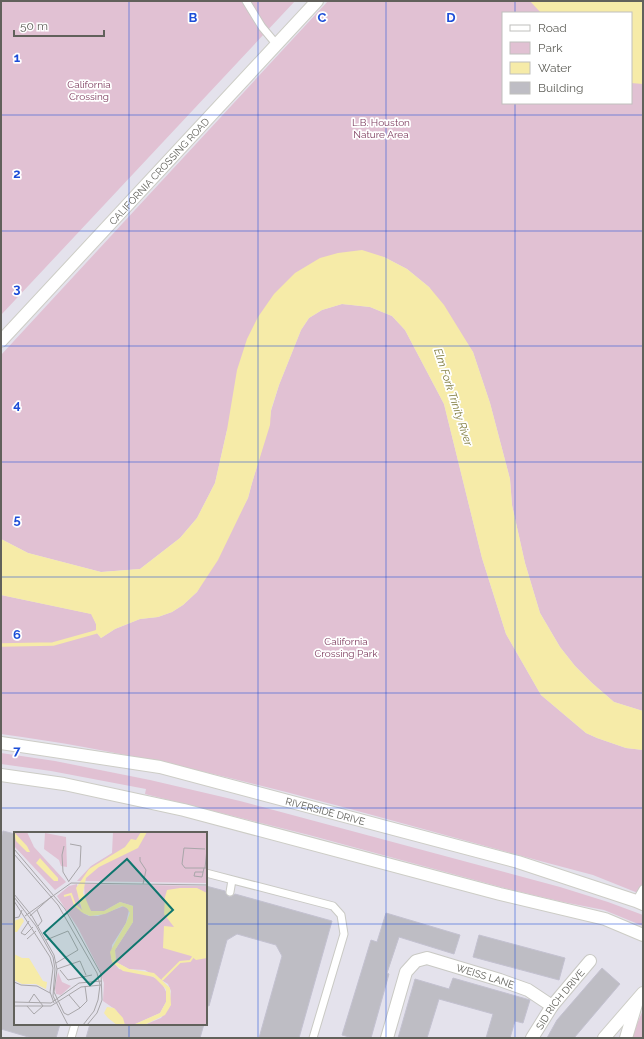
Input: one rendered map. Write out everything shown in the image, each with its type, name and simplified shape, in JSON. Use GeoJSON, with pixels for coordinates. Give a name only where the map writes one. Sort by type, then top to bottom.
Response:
{"type":"FeatureCollection","features":[{"type":"Feature","properties":{"kind":"main road","name":"CALIFORNIA CROSSING ROAD"},"geometry":{"type":"LineString","coordinates":[[1,341],[317,1]]}},
{"type":"Feature","properties":{"kind":"main road","name":"RIVERSIDE DRIVE"},"geometry":{"type":"LineString","coordinates":[[1,743],[160,767],[518,862],[640,903]]}},
{"type":"Feature","properties":{"kind":"main road"},"geometry":{"type":"LineString","coordinates":[[1,775],[64,784],[184,810],[500,894],[605,919],[643,935]]}},
{"type":"Feature","properties":{"kind":"main road","name":"WEISS LANE"},"geometry":{"type":"LineString","coordinates":[[387,1038],[406,972],[416,961],[427,958],[431,958],[528,990],[552,1006]]}},
{"type":"Feature","properties":{"kind":"main road","name":"SID RICH DRIVE"},"geometry":{"type":"LineString","coordinates":[[532,1038],[552,1006],[590,961]]}},
{"type":"Feature","properties":{"kind":"main road"},"geometry":{"type":"LineString","coordinates":[[604,1038],[641,995]]}},
{"type":"Feature","properties":{"kind":"main road"},"geometry":{"type":"LineString","coordinates":[[626,1038],[641,995]]}},
{"type":"Feature","properties":{"kind":"lane"},"geometry":{"type":"LineString","coordinates":[[246,1],[262,27],[277,45]]}},
{"type":"Feature","properties":{"kind":"lane"},"geometry":{"type":"LineString","coordinates":[[207,873],[334,906],[341,915],[344,934],[314,1038]]}},
{"type":"Feature","properties":{"kind":"lane"},"geometry":{"type":"LineString","coordinates":[[230,892],[232,880]]}},
{"type":"Feature","properties":{"kind":"lane"},"geometry":{"type":"LineString","coordinates":[[640,903],[643,889]]}},
{"type":"Feature","properties":{"kind":"lane"},"geometry":{"type":"LineString","coordinates":[[71,1038],[75,1025]]}},
{"type":"Feature","properties":{"kind":"green space","name":"California Crossing"},"geometry":{"type":"Polygon","coordinates":[[[1,1],[295,1],[1,315],[1,1]]]}},
{"type":"Feature","properties":{"kind":"green space","name":"L.B. Houston Nature Area"},"geometry":{"type":"Polygon","coordinates":[[[328,1],[643,1],[643,711],[614,702],[592,683],[575,666],[560,647],[540,613],[525,563],[512,505],[510,479],[490,403],[473,352],[429,287],[407,269],[384,257],[338,253],[227,430],[215,483],[197,518],[180,538],[140,569],[101,572],[28,553],[1,539],[1,355],[328,1]]]}},
{"type":"Feature","properties":{"kind":"green space","name":"California Crossing Park"},"geometry":{"type":"Polygon","coordinates":[[[342,304],[370,307],[392,316],[405,330],[444,404],[482,558],[506,634],[541,695],[586,733],[626,748],[643,750],[643,895],[593,875],[373,815],[225,777],[151,760],[1,734],[1,595],[92,614],[96,624],[96,632],[101,638],[115,629],[140,619],[158,617],[172,612],[183,605],[197,592],[248,498],[279,385],[301,330],[309,318],[322,310],[342,304]]]}},
{"type":"Feature","properties":{"kind":"green space"},"geometry":{"type":"Polygon","coordinates":[[[1,753],[55,761],[150,780],[240,801],[560,887],[643,915],[643,926],[604,910],[508,889],[309,835],[145,794],[146,789],[51,771],[1,764],[1,753]]]}},
{"type":"Feature","properties":{"kind":"green space"},"geometry":{"type":"Polygon","coordinates":[[[643,1010],[643,1038],[631,1038],[643,1010]]]}},
{"type":"Feature","properties":{"kind":"water"},"geometry":{"type":"Polygon","coordinates":[[[530,1],[643,1],[643,84],[632,83],[632,12],[540,12],[530,1]]]}},
{"type":"Feature","properties":{"kind":"water","name":"Elm Fork Trinity River"},"geometry":{"type":"Polygon","coordinates":[[[362,250],[384,257],[407,269],[429,287],[444,305],[473,352],[490,403],[510,479],[512,505],[525,563],[540,613],[560,647],[575,666],[592,683],[614,702],[643,711],[643,750],[626,748],[586,733],[541,695],[506,634],[482,558],[444,404],[405,330],[392,316],[370,307],[342,304],[322,310],[309,318],[301,330],[279,385],[271,410],[270,425],[248,498],[218,560],[197,592],[183,605],[172,612],[158,617],[140,619],[115,629],[101,638],[96,632],[96,624],[91,614],[1,595],[1,539],[28,553],[101,572],[140,569],[180,538],[197,518],[215,483],[227,430],[237,370],[247,339],[258,317],[274,294],[295,273],[320,258],[338,253],[362,250]]]}},
{"type":"Feature","properties":{"kind":"building"},"geometry":{"type":"Polygon","coordinates":[[[3,831],[14,834],[14,1025],[60,1025],[56,1038],[32,1038],[1,1029],[1,839],[3,831]]]}},
{"type":"Feature","properties":{"kind":"building"},"geometry":{"type":"Polygon","coordinates":[[[207,886],[225,891],[229,897],[235,894],[332,921],[299,1038],[259,1038],[282,956],[276,945],[237,934],[227,940],[209,1006],[207,1005],[207,886]]]}},
{"type":"Feature","properties":{"kind":"building"},"geometry":{"type":"Polygon","coordinates":[[[386,913],[460,935],[454,954],[399,937],[387,973],[389,974],[371,1038],[353,1038],[342,1035],[371,940],[377,942],[386,913]]]}},
{"type":"Feature","properties":{"kind":"building"},"geometry":{"type":"Polygon","coordinates":[[[479,935],[565,958],[559,980],[473,957],[479,935]]]}},
{"type":"Feature","properties":{"kind":"building"},"geometry":{"type":"Polygon","coordinates":[[[602,968],[620,984],[574,1038],[547,1038],[557,1020],[602,968]]]}},
{"type":"Feature","properties":{"kind":"building"},"geometry":{"type":"Polygon","coordinates":[[[453,978],[530,1000],[523,1023],[515,1021],[510,1038],[486,1038],[493,1014],[439,999],[427,1038],[398,1038],[415,979],[449,989],[453,978]]]}},
{"type":"Feature","properties":{"kind":"building"},"geometry":{"type":"Polygon","coordinates":[[[90,1025],[204,1025],[200,1038],[86,1038],[90,1025]]]}},
{"type":"Feature","properties":{"kind":"waterway"},"geometry":{"type":"LineString","coordinates":[[1,645],[53,644],[96,632],[99,629]]}}]}
